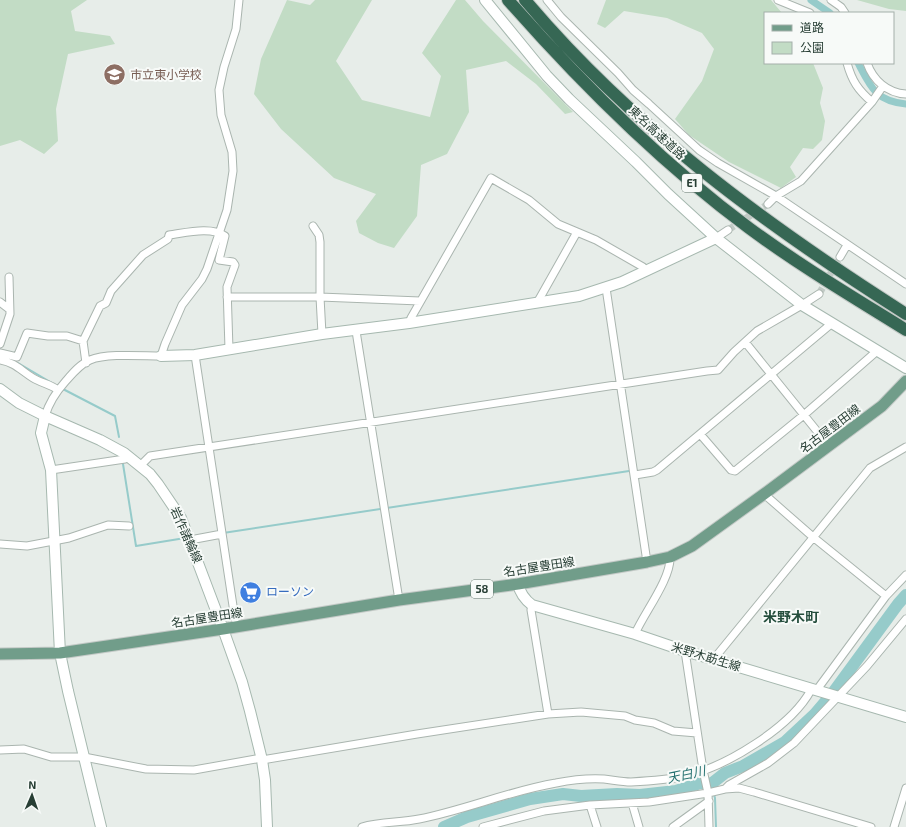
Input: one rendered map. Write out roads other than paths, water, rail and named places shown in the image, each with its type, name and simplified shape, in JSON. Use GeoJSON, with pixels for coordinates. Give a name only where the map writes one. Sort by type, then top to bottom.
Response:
{"type":"FeatureCollection","features":[{"type":"Feature","properties":{"kind":"highway","name":"東名高速道路"},"geometry":{"type":"LineString","coordinates":[[508,0],[537,33],[599,98],[677,170],[749,228],[776,247],[906,330]]}},
{"type":"Feature","properties":{"kind":"highway","name":"東名高速道路"},"geometry":{"type":"LineString","coordinates":[[525,0],[541,20],[609,90],[652,130],[687,159],[802,246],[906,314]]}},
{"type":"Feature","properties":{"kind":"main road","name":"名古屋豊田線"},"geometry":{"type":"LineString","coordinates":[[0,654],[60,653],[223,629],[399,600],[518,584],[670,557],[692,546],[830,446],[882,406],[906,381]]}},
{"type":"Feature","properties":{"kind":"street"},"geometry":{"type":"LineString","coordinates":[[161,356],[179,310],[202,279],[207,269],[227,210],[233,171],[232,152],[221,115],[219,90],[224,67],[236,29],[239,0]]}},
{"type":"Feature","properties":{"kind":"street"},"geometry":{"type":"LineString","coordinates":[[485,0],[547,76],[668,194],[716,238],[802,305],[906,368]]}},
{"type":"Feature","properties":{"kind":"street"},"geometry":{"type":"LineString","coordinates":[[547,0],[561,17],[618,73],[633,90],[699,150],[718,163],[776,196],[906,284]]}},
{"type":"Feature","properties":{"kind":"street"},"geometry":{"type":"LineString","coordinates":[[778,0],[808,12]]}},
{"type":"Feature","properties":{"kind":"street"},"geometry":{"type":"LineString","coordinates":[[831,0],[841,7],[844,12]]}},
{"type":"Feature","properties":{"kind":"street"},"geometry":{"type":"LineString","coordinates":[[847,64],[854,82],[862,93],[872,102]]}},
{"type":"Feature","properties":{"kind":"street"},"geometry":{"type":"LineString","coordinates":[[867,64],[872,74],[883,86],[899,94],[906,94]]}},
{"type":"Feature","properties":{"kind":"street"},"geometry":{"type":"LineString","coordinates":[[768,204],[776,196],[801,181],[872,102],[883,86]]}},
{"type":"Feature","properties":{"kind":"street"},"geometry":{"type":"LineString","coordinates":[[409,323],[420,301],[491,178],[529,200],[558,224],[596,240],[643,267],[646,271]]}},
{"type":"Feature","properties":{"kind":"street"},"geometry":{"type":"LineString","coordinates":[[313,226],[319,236],[320,242],[322,334]]}},
{"type":"Feature","properties":{"kind":"street"},"geometry":{"type":"LineString","coordinates":[[101,827],[60,653],[51,470],[41,433],[50,403],[58,390],[73,373],[90,360],[103,357],[195,355],[322,334],[356,331],[579,296],[606,288],[646,271],[716,238],[728,230]]}},
{"type":"Feature","properties":{"kind":"street"},"geometry":{"type":"LineString","coordinates":[[86,363],[83,342],[100,306],[106,303],[111,291],[148,250],[168,239],[169,235],[197,232],[219,232],[225,236],[219,260],[233,262],[235,265],[227,287],[229,349]]}},
{"type":"Feature","properties":{"kind":"street"},"geometry":{"type":"LineString","coordinates":[[537,303],[577,232]]}},
{"type":"Feature","properties":{"kind":"street"},"geometry":{"type":"LineString","coordinates":[[840,257],[847,245]]}},
{"type":"Feature","properties":{"kind":"street"},"geometry":{"type":"LineString","coordinates":[[0,344],[10,314],[8,277]]}},
{"type":"Feature","properties":{"kind":"street"},"geometry":{"type":"LineString","coordinates":[[606,288],[647,562]]}},
{"type":"Feature","properties":{"kind":"street"},"geometry":{"type":"LineString","coordinates":[[140,466],[150,456],[718,370],[734,352],[757,331],[819,294]]}},
{"type":"Feature","properties":{"kind":"street"},"geometry":{"type":"LineString","coordinates":[[227,297],[320,297],[420,301]]}},
{"type":"Feature","properties":{"kind":"street"},"geometry":{"type":"LineString","coordinates":[[0,302],[9,309]]}},
{"type":"Feature","properties":{"kind":"street"},"geometry":{"type":"LineString","coordinates":[[635,475],[657,470],[832,324]]}},
{"type":"Feature","properties":{"kind":"street"},"geometry":{"type":"LineString","coordinates":[[356,331],[399,600]]}},
{"type":"Feature","properties":{"kind":"street"},"geometry":{"type":"LineString","coordinates":[[0,353],[17,357],[27,333],[48,336],[67,336],[83,342]]}},
{"type":"Feature","properties":{"kind":"street"},"geometry":{"type":"LineString","coordinates":[[745,342],[830,446]]}},
{"type":"Feature","properties":{"kind":"street"},"geometry":{"type":"LineString","coordinates":[[700,434],[733,472],[805,414],[877,351]]}},
{"type":"Feature","properties":{"kind":"street"},"geometry":{"type":"LineString","coordinates":[[195,355],[235,619]]}},
{"type":"Feature","properties":{"kind":"street"},"geometry":{"type":"LineString","coordinates":[[0,360],[15,364],[33,378],[51,385],[58,390]]}},
{"type":"Feature","properties":{"kind":"street","name":"岩作諸輪線"},"geometry":{"type":"LineString","coordinates":[[0,389],[19,403],[110,445],[124,453],[158,484],[181,518],[242,682],[265,780],[267,827]]}},
{"type":"Feature","properties":{"kind":"street"},"geometry":{"type":"LineString","coordinates":[[715,660],[717,655],[870,468],[906,448]]}},
{"type":"Feature","properties":{"kind":"street"},"geometry":{"type":"LineString","coordinates":[[51,470],[124,459]]}},
{"type":"Feature","properties":{"kind":"street"},"geometry":{"type":"LineString","coordinates":[[764,494],[813,537],[886,596]]}},
{"type":"Feature","properties":{"kind":"street"},"geometry":{"type":"LineString","coordinates":[[0,544],[27,546],[55,541],[108,525],[129,526]]}},
{"type":"Feature","properties":{"kind":"street"},"geometry":{"type":"LineString","coordinates":[[190,540],[222,534]]}},
{"type":"Feature","properties":{"kind":"street"},"geometry":{"type":"LineString","coordinates":[[635,634],[660,590],[670,564],[670,557]]}},
{"type":"Feature","properties":{"kind":"street"},"geometry":{"type":"LineString","coordinates":[[362,827],[374,823],[418,820],[532,788],[556,783],[592,779],[629,782],[684,776],[703,770],[741,753],[755,745],[792,716],[815,691],[886,596],[906,575]]}},
{"type":"Feature","properties":{"kind":"street"},"geometry":{"type":"LineString","coordinates":[[518,584],[520,592],[532,605],[531,610],[548,714]]}},
{"type":"Feature","properties":{"kind":"street","name":"米野木莇生線"},"geometry":{"type":"LineString","coordinates":[[532,605],[635,634],[684,651],[906,717]]}},
{"type":"Feature","properties":{"kind":"street"},"geometry":{"type":"LineString","coordinates":[[725,788],[790,747],[875,658],[906,619]]}},
{"type":"Feature","properties":{"kind":"street"},"geometry":{"type":"LineString","coordinates":[[684,651],[708,793],[709,827]]}},
{"type":"Feature","properties":{"kind":"street"},"geometry":{"type":"LineString","coordinates":[[0,750],[24,749],[51,757],[84,757],[146,769],[194,770],[548,714],[581,712],[625,716],[635,720],[654,723],[673,731],[697,733]]}},
{"type":"Feature","properties":{"kind":"street","name":"岩作諸輪線"},"geometry":{"type":"LineString","coordinates":[[259,759],[261,827]]}},
{"type":"Feature","properties":{"kind":"street"},"geometry":{"type":"LineString","coordinates":[[483,827],[544,811],[590,805],[650,802],[708,793],[725,788],[739,788],[870,827]]}},
{"type":"Feature","properties":{"kind":"street"},"geometry":{"type":"LineString","coordinates":[[894,827],[906,788]]}},
{"type":"Feature","properties":{"kind":"street"},"geometry":{"type":"LineString","coordinates":[[673,827],[709,801]]}},
{"type":"Feature","properties":{"kind":"street"},"geometry":{"type":"LineString","coordinates":[[632,803],[639,827]]}},
{"type":"Feature","properties":{"kind":"street"},"geometry":{"type":"LineString","coordinates":[[590,805],[597,827]]}},
{"type":"Feature","properties":{"kind":"waterway"},"geometry":{"type":"LineString","coordinates":[[811,0],[829,12]]}},
{"type":"Feature","properties":{"kind":"waterway"},"geometry":{"type":"LineString","coordinates":[[859,64],[867,80],[876,92],[888,100],[906,104]]}},
{"type":"Feature","properties":{"kind":"waterway"},"geometry":{"type":"LineString","coordinates":[[18,363],[52,383]]}},
{"type":"Feature","properties":{"kind":"waterway"},"geometry":{"type":"LineString","coordinates":[[61,388],[115,416],[119,437]]}},
{"type":"Feature","properties":{"kind":"waterway"},"geometry":{"type":"LineString","coordinates":[[123,464],[136,546],[185,538]]}},
{"type":"Feature","properties":{"kind":"waterway"},"geometry":{"type":"LineString","coordinates":[[223,533],[629,471]]}},
{"type":"Feature","properties":{"kind":"waterway","name":"天白川"},"geometry":{"type":"LineString","coordinates":[[444,827],[467,817],[530,799],[563,794],[581,796],[617,794],[640,795],[676,791],[700,783],[711,784],[725,773],[743,766],[785,742],[815,714],[832,694],[906,595]]}},
{"type":"Feature","properties":{"kind":"waterway"},"geometry":{"type":"LineString","coordinates":[[711,784],[715,798],[716,827]]}},
{"type":"Feature","properties":{"kind":"tunnel"},"geometry":{"type":"LineString","coordinates":[[728,230],[768,204]]}},
{"type":"Feature","properties":{"kind":"tunnel"},"geometry":{"type":"LineString","coordinates":[[819,294],[840,257]]}},
{"type":"Feature","properties":{"kind":"place","name":"市立東小学校"},"geometry":{"type":"Point","coordinates":[115,75]}},
{"type":"Feature","properties":{"kind":"place","name":"ローソン"},"geometry":{"type":"Point","coordinates":[251,592]}},
{"type":"Feature","properties":{"kind":"district","name":"米野木町"},"geometry":{"type":"Point","coordinates":[791,617]}}]}
